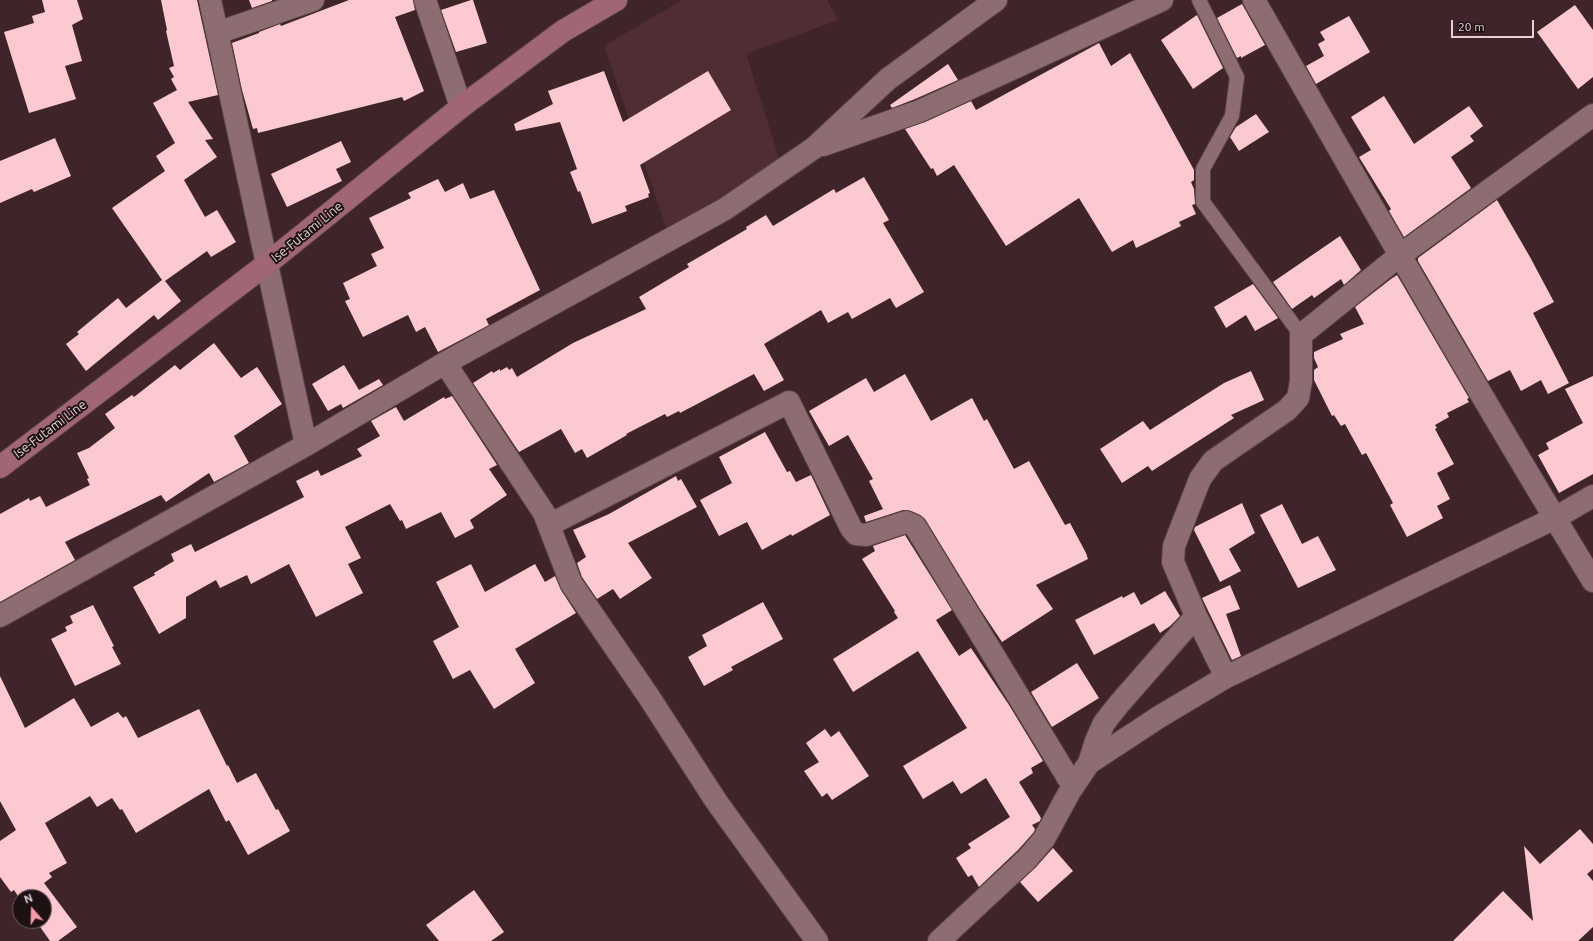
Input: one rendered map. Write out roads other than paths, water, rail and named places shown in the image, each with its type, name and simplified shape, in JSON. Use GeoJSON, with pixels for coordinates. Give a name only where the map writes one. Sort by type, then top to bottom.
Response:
{"type":"FeatureCollection","features":[{"type":"Feature","properties":{"kind":"main road","name":"Ise-Futami Line"},"geometry":{"type":"LineString","coordinates":[[0,467],[268,263],[461,107],[563,31],[609,2]]}},
{"type":"Feature","properties":{"kind":"street"},"geometry":{"type":"LineString","coordinates":[[210,0],[268,263],[306,445]]}},
{"type":"Feature","properties":{"kind":"street"},"geometry":{"type":"LineString","coordinates":[[217,33],[313,0]]}},
{"type":"Feature","properties":{"kind":"street"},"geometry":{"type":"LineString","coordinates":[[426,0],[461,107]]}},
{"type":"Feature","properties":{"kind":"street"},"geometry":{"type":"LineString","coordinates":[[0,616],[306,445],[445,364],[725,209],[814,148],[888,79],[996,0]]}},
{"type":"Feature","properties":{"kind":"street"},"geometry":{"type":"LineString","coordinates":[[814,148],[920,111],[1162,0]]}},
{"type":"Feature","properties":{"kind":"street"},"geometry":{"type":"LineString","coordinates":[[1254,0],[1399,256],[1593,581]]}},
{"type":"Feature","properties":{"kind":"street"},"geometry":{"type":"LineString","coordinates":[[1226,677],[1196,616],[1172,562],[1174,546],[1200,479],[1214,461],[1286,410],[1298,398],[1301,381],[1300,334],[1399,256],[1593,115]]}},
{"type":"Feature","properties":{"kind":"street"},"geometry":{"type":"LineString","coordinates":[[445,364],[544,514],[571,583],[649,697],[716,801],[817,941]]}},
{"type":"Feature","properties":{"kind":"street"},"geometry":{"type":"LineString","coordinates":[[549,525],[789,402],[851,528],[856,534],[866,535],[906,522],[915,526],[1073,786]]}},
{"type":"Feature","properties":{"kind":"street"},"geometry":{"type":"LineString","coordinates":[[1089,763],[1159,717],[1226,677],[1554,518],[1593,496]]}},
{"type":"Feature","properties":{"kind":"street"},"geometry":{"type":"LineString","coordinates":[[939,941],[1027,859],[1044,840],[1073,786],[1089,763],[1104,723],[1196,616]]}},
{"type":"Feature","properties":{"kind":"lane"},"geometry":{"type":"LineString","coordinates":[[1199,0],[1237,76],[1232,116],[1203,169],[1203,202],[1300,334]]}}]}
